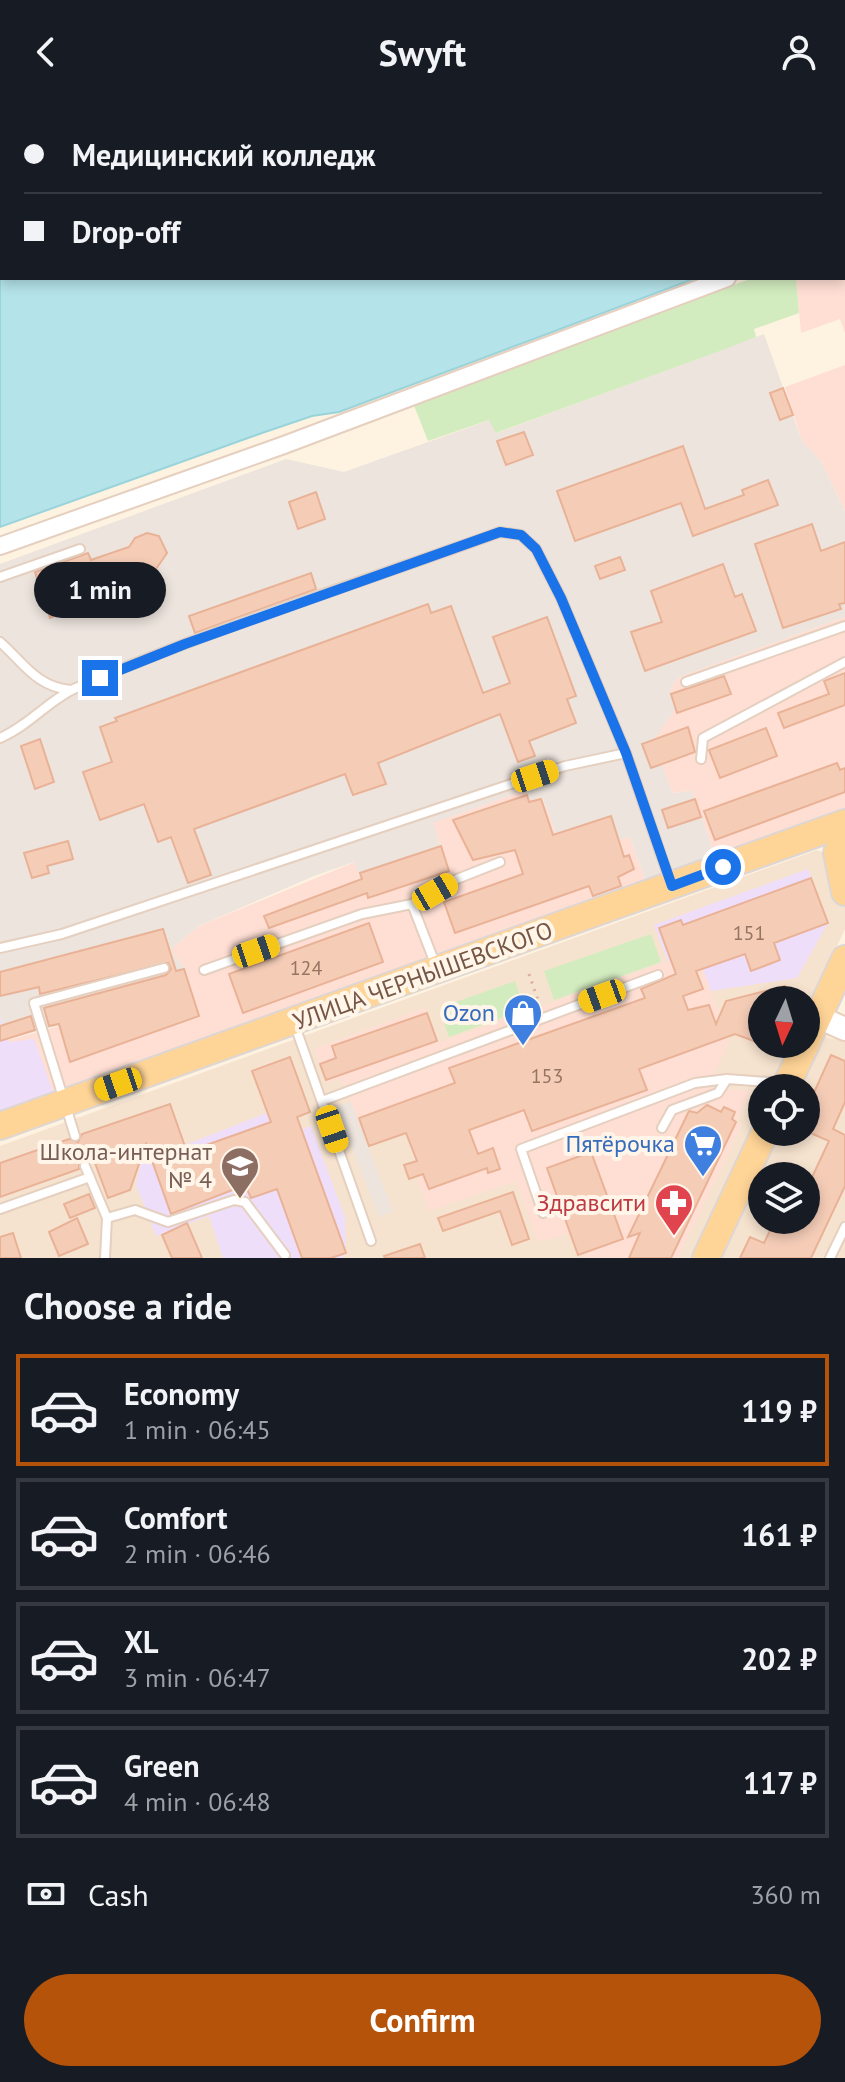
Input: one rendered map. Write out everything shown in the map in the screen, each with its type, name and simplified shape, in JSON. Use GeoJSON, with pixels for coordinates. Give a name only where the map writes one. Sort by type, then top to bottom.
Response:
{"type":"FeatureCollection","features":[{"type":"Feature","properties":{"kind":"main road","name":"УЛИЦА ЧЕРНЫШЕВСКОГО"},"geometry":{"type":"LineString","coordinates":[[0,1126],[672,886],[842,830]]}},
{"type":"Feature","properties":{"kind":"main road"},"geometry":{"type":"LineString","coordinates":[[842,830],[837,853],[845,892]]}},
{"type":"Feature","properties":{"kind":"main road"},"geometry":{"type":"LineString","coordinates":[[820,1013],[845,959]]}},
{"type":"Feature","properties":{"kind":"main road"},"geometry":{"type":"LineString","coordinates":[[707,1258],[759,1146]]}},
{"type":"Feature","properties":{"kind":"street"},"geometry":{"type":"LineString","coordinates":[[0,546],[298,439],[722,280]]}},
{"type":"Feature","properties":{"kind":"street"},"geometry":{"type":"LineString","coordinates":[[820,1018],[845,1029]]}},
{"type":"Feature","properties":{"kind":"lane"},"geometry":{"type":"LineString","coordinates":[[0,738],[24,727],[71,690],[185,644],[500,532],[521,535],[536,549],[561,598],[626,753],[672,886]]}},
{"type":"Feature","properties":{"kind":"lane"},"geometry":{"type":"LineString","coordinates":[[0,577],[80,549]]}},
{"type":"Feature","properties":{"kind":"lane"},"geometry":{"type":"LineString","coordinates":[[686,682],[845,626]]}},
{"type":"Feature","properties":{"kind":"lane"},"geometry":{"type":"LineString","coordinates":[[0,642],[32,675],[53,688],[71,690]]}},
{"type":"Feature","properties":{"kind":"lane"},"geometry":{"type":"LineString","coordinates":[[701,759],[703,738],[845,662]]}},
{"type":"Feature","properties":{"kind":"lane"},"geometry":{"type":"LineString","coordinates":[[0,948],[62,934],[565,766],[626,753]]}},
{"type":"Feature","properties":{"kind":"lane"},"geometry":{"type":"LineString","coordinates":[[204,970],[362,914],[412,904],[457,879],[500,862]]}},
{"type":"Feature","properties":{"kind":"lane"},"geometry":{"type":"LineString","coordinates":[[412,904],[438,971]]}},
{"type":"Feature","properties":{"kind":"lane"},"geometry":{"type":"LineString","coordinates":[[75,1136],[34,1003],[164,968]]}},
{"type":"Feature","properties":{"kind":"lane"},"geometry":{"type":"LineString","coordinates":[[322,1101],[658,975]]}},
{"type":"Feature","properties":{"kind":"lane"},"geometry":{"type":"LineString","coordinates":[[293,1023],[371,1241]]}},
{"type":"Feature","properties":{"kind":"lane"},"geometry":{"type":"LineString","coordinates":[[543,1213],[521,1149],[695,1083],[727,1079],[748,1081]]}},
{"type":"Feature","properties":{"kind":"lane"},"geometry":{"type":"LineString","coordinates":[[662,1128],[672,1110],[718,1093],[727,1079]]}},
{"type":"Feature","properties":{"kind":"lane"},"geometry":{"type":"LineString","coordinates":[[85,1166],[107,1218],[105,1258]]}},
{"type":"Feature","properties":{"kind":"lane"},"geometry":{"type":"LineString","coordinates":[[0,1209],[90,1177]]}},
{"type":"Feature","properties":{"kind":"lane"},"geometry":{"type":"LineString","coordinates":[[107,1218],[135,1210],[168,1222],[234,1200],[245,1202],[285,1255]]}},
{"type":"Feature","properties":{"kind":"lane"},"geometry":{"type":"LineString","coordinates":[[830,1258],[845,1227]]}},
{"type":"Feature","properties":{"kind":"path"},"geometry":{"type":"LineString","coordinates":[[529,974],[540,1006]]}},
{"type":"Feature","properties":{"kind":"shaded area"},"geometry":{"type":"Polygon","coordinates":[[[796,280],[845,280],[845,333],[840,319],[801,333],[796,280]]]}},
{"type":"Feature","properties":{"kind":"shaded area"},"geometry":{"type":"Polygon","coordinates":[[[764,334],[802,441],[821,461],[845,511],[845,617],[679,677],[670,688],[676,708],[654,740],[642,744],[651,767],[662,763],[672,793],[692,791],[716,858],[647,885],[630,837],[619,840],[611,817],[556,833],[542,797],[530,800],[525,790],[433,823],[449,871],[368,898],[354,862],[314,876],[199,926],[170,950],[185,968],[190,990],[8,1039],[0,1017],[0,564],[286,459],[344,472],[490,420],[497,433],[764,334]]]}},
{"type":"Feature","properties":{"kind":"shaded area"},"geometry":{"type":"Polygon","coordinates":[[[845,365],[845,511],[821,461],[802,441],[785,387],[845,365]]]}},
{"type":"Feature","properties":{"kind":"shaded area"},"geometry":{"type":"Polygon","coordinates":[[[845,617],[845,810],[716,858],[692,791],[672,793],[662,764],[651,768],[642,744],[654,739],[675,708],[669,689],[679,677],[845,617]]]}},
{"type":"Feature","properties":{"kind":"shaded area"},"geometry":{"type":"Polygon","coordinates":[[[525,790],[542,797],[556,833],[611,816],[630,837],[647,885],[55,1097],[49,1083],[9,1043],[8,1040],[190,990],[185,969],[170,950],[199,926],[355,862],[368,897],[441,846],[432,823],[525,790]]]}},
{"type":"Feature","properties":{"kind":"shaded area"},"geometry":{"type":"Polygon","coordinates":[[[817,850],[826,854],[845,904],[845,929],[819,986],[748,986],[748,1058],[786,1058],[778,1074],[748,1074],[748,1139],[693,1258],[0,1258],[0,1146],[817,850]]]}},
{"type":"Feature","properties":{"kind":"shaded area"},"geometry":{"type":"Polygon","coordinates":[[[808,869],[828,923],[797,978],[711,991],[703,969],[684,957],[668,962],[654,925],[808,869]]]}},
{"type":"Feature","properties":{"kind":"shaded area"},"geometry":{"type":"Polygon","coordinates":[[[684,956],[703,969],[729,1040],[709,1088],[748,1091],[748,1097],[736,1121],[742,1124],[678,1258],[586,1258],[584,1253],[578,1255],[570,1233],[538,1242],[516,1181],[429,1211],[417,1176],[404,1165],[416,1161],[406,1133],[369,1146],[341,1079],[327,1083],[314,1049],[425,1008],[438,1043],[684,956]]]}},
{"type":"Feature","properties":{"kind":"shaded area"},"geometry":{"type":"Polygon","coordinates":[[[0,1017],[9,1042],[34,1039],[55,1097],[0,1116],[0,1017]]]}},
{"type":"Feature","properties":{"kind":"shaded area"},"geometry":{"type":"Polygon","coordinates":[[[826,1037],[845,1042],[845,1258],[719,1258],[748,1195],[748,1234],[820,1234],[820,1162],[763,1162],[771,1146],[820,1146],[820,1074],[804,1074],[812,1058],[820,1058],[820,1041],[826,1037]]]}},
{"type":"Feature","properties":{"kind":"shaded area"},"geometry":{"type":"Polygon","coordinates":[[[351,1102],[393,1211],[379,1217],[336,1107],[351,1102]]]}},
{"type":"Feature","properties":{"kind":"shaded area","name":"Школа-интернат № 4"},"geometry":{"type":"Polygon","coordinates":[[[267,1113],[277,1138],[311,1126],[345,1217],[346,1253],[342,1258],[223,1258],[209,1216],[156,1236],[136,1185],[141,1162],[267,1113]]]}},
{"type":"Feature","properties":{"kind":"green space"},"geometry":{"type":"Polygon","coordinates":[[[747,280],[796,280],[799,313],[754,329],[756,337],[496,433],[489,420],[428,441],[411,398],[747,280]]]}},
{"type":"Feature","properties":{"kind":"green space"},"geometry":{"type":"Polygon","coordinates":[[[651,934],[661,962],[554,1000],[544,971],[651,934]]]}},
{"type":"Feature","properties":{"kind":"green space"},"geometry":{"type":"Polygon","coordinates":[[[515,981],[525,1009],[449,1037],[439,1008],[515,981]]]}},
{"type":"Feature","properties":{"kind":"water"},"geometry":{"type":"Polygon","coordinates":[[[0,280],[691,280],[339,412],[312,416],[0,527],[0,280]]]}},
{"type":"Feature","properties":{"kind":"building"},"geometry":{"type":"Polygon","coordinates":[[[783,388],[793,415],[780,420],[770,393],[783,388]]]}},
{"type":"Feature","properties":{"kind":"building"},"geometry":{"type":"Polygon","coordinates":[[[524,432],[533,455],[506,465],[497,441],[524,432]]]}},
{"type":"Feature","properties":{"kind":"building"},"geometry":{"type":"Polygon","coordinates":[[[683,446],[705,509],[744,495],[742,490],[768,480],[778,505],[693,536],[681,503],[575,541],[557,491],[683,446]]]}},
{"type":"Feature","properties":{"kind":"building"},"geometry":{"type":"Polygon","coordinates":[[[316,492],[325,519],[298,529],[289,502],[316,492]]]}},
{"type":"Feature","properties":{"kind":"building"},"geometry":{"type":"Polygon","coordinates":[[[812,524],[821,551],[845,542],[845,603],[839,604],[841,609],[783,628],[755,544],[812,524]]]}},
{"type":"Feature","properties":{"kind":"building"},"geometry":{"type":"Polygon","coordinates":[[[147,533],[159,536],[167,553],[156,569],[125,569],[132,591],[118,596],[113,582],[62,598],[67,611],[50,618],[35,572],[88,553],[91,560],[129,547],[135,538],[147,533]]]}},
{"type":"Feature","properties":{"kind":"building"},"geometry":{"type":"Polygon","coordinates":[[[620,557],[625,570],[600,579],[595,566],[620,557]]]}},
{"type":"Feature","properties":{"kind":"building"},"geometry":{"type":"Polygon","coordinates":[[[723,564],[735,597],[742,594],[756,631],[645,671],[631,632],[662,622],[651,591],[723,564]]]}},
{"type":"Feature","properties":{"kind":"building"},"geometry":{"type":"Polygon","coordinates":[[[311,573],[316,589],[195,633],[189,616],[311,573]]]}},
{"type":"Feature","properties":{"kind":"building"},"geometry":{"type":"Polygon","coordinates":[[[428,604],[431,613],[451,606],[483,693],[510,683],[493,637],[547,617],[576,696],[567,699],[576,723],[529,741],[535,756],[518,762],[500,714],[378,763],[386,784],[353,795],[345,774],[194,829],[211,875],[188,883],[171,837],[158,842],[144,804],[100,820],[83,772],[112,762],[100,727],[117,721],[115,718],[428,604]]]}},
{"type":"Feature","properties":{"kind":"building"},"geometry":{"type":"Polygon","coordinates":[[[845,673],[845,705],[784,728],[778,713],[829,694],[824,681],[845,673]]]}},
{"type":"Feature","properties":{"kind":"building"},"geometry":{"type":"Polygon","coordinates":[[[724,676],[731,694],[677,713],[671,694],[724,676]]]}},
{"type":"Feature","properties":{"kind":"building"},"geometry":{"type":"Polygon","coordinates":[[[688,727],[695,752],[651,768],[642,744],[688,727]]]}},
{"type":"Feature","properties":{"kind":"building"},"geometry":{"type":"Polygon","coordinates":[[[766,728],[777,756],[720,778],[709,750],[766,728]]]}},
{"type":"Feature","properties":{"kind":"building"},"geometry":{"type":"Polygon","coordinates":[[[40,739],[54,782],[35,789],[21,746],[40,739]]]}},
{"type":"Feature","properties":{"kind":"building"},"geometry":{"type":"Polygon","coordinates":[[[837,763],[840,770],[845,768],[845,792],[715,840],[704,811],[837,763]]]}},
{"type":"Feature","properties":{"kind":"building"},"geometry":{"type":"Polygon","coordinates":[[[527,795],[529,802],[541,799],[553,835],[611,816],[624,857],[629,855],[634,869],[618,877],[621,886],[593,896],[589,886],[455,933],[444,902],[523,874],[515,850],[473,860],[453,820],[527,795]]]}},
{"type":"Feature","properties":{"kind":"building"},"geometry":{"type":"Polygon","coordinates":[[[695,799],[701,817],[668,828],[662,810],[695,799]]]}},
{"type":"Feature","properties":{"kind":"building"},"geometry":{"type":"Polygon","coordinates":[[[68,841],[73,859],[47,866],[49,873],[32,878],[24,853],[68,841]]]}},
{"type":"Feature","properties":{"kind":"building"},"geometry":{"type":"Polygon","coordinates":[[[441,846],[449,871],[368,898],[367,893],[269,928],[264,916],[362,879],[360,873],[441,846]]]}},
{"type":"Feature","properties":{"kind":"building"},"geometry":{"type":"Polygon","coordinates":[[[811,878],[828,923],[774,943],[780,960],[751,971],[745,954],[696,971],[703,989],[683,996],[688,1010],[709,1005],[716,1024],[726,1001],[748,995],[748,1039],[735,1034],[639,1069],[647,1090],[532,1131],[524,1110],[469,1130],[478,1154],[493,1148],[500,1169],[488,1173],[487,1168],[429,1189],[423,1174],[409,1179],[404,1165],[417,1161],[406,1133],[369,1146],[359,1118],[455,1083],[449,1068],[645,998],[641,989],[676,974],[659,928],[681,920],[683,925],[811,878]]]}},
{"type":"Feature","properties":{"kind":"building"},"geometry":{"type":"Polygon","coordinates":[[[369,923],[383,962],[243,1013],[229,974],[369,923]]]}},
{"type":"Feature","properties":{"kind":"building"},"geometry":{"type":"Polygon","coordinates":[[[163,929],[176,971],[184,969],[199,1016],[70,1062],[59,1024],[49,1026],[44,1008],[166,975],[171,969],[168,963],[40,994],[39,987],[0,996],[0,972],[163,929]]]}},
{"type":"Feature","properties":{"kind":"building"},"geometry":{"type":"Polygon","coordinates":[[[427,1013],[437,1041],[326,1080],[320,1064],[336,1058],[332,1046],[427,1013]]]}},
{"type":"Feature","properties":{"kind":"building"},"geometry":{"type":"Polygon","coordinates":[[[31,1016],[35,1030],[0,1041],[0,1026],[31,1016]]]}},
{"type":"Feature","properties":{"kind":"building"},"geometry":{"type":"Polygon","coordinates":[[[831,1055],[845,1061],[845,1102],[833,1129],[845,1135],[845,1186],[811,1258],[740,1258],[750,1237],[764,1243],[768,1234],[820,1234],[819,1162],[829,1141],[820,1137],[820,1079],[831,1055]]]}},
{"type":"Feature","properties":{"kind":"building"},"geometry":{"type":"Polygon","coordinates":[[[290,1057],[310,1112],[297,1117],[346,1253],[331,1258],[302,1258],[277,1189],[251,1198],[245,1185],[171,1214],[146,1144],[130,1190],[108,1198],[95,1163],[85,1159],[79,1162],[79,1169],[0,1197],[0,1163],[69,1139],[78,1142],[82,1134],[170,1104],[187,1152],[271,1122],[252,1071],[290,1057]]]}},
{"type":"Feature","properties":{"kind":"building"},"geometry":{"type":"Polygon","coordinates":[[[707,1105],[721,1112],[724,1107],[735,1112],[732,1119],[736,1122],[671,1258],[629,1258],[640,1233],[628,1237],[689,1111],[697,1113],[707,1105]]]}},
{"type":"Feature","properties":{"kind":"building"},"geometry":{"type":"Polygon","coordinates":[[[591,1152],[623,1239],[578,1255],[547,1168],[591,1152]]]}},
{"type":"Feature","properties":{"kind":"building"},"geometry":{"type":"Polygon","coordinates":[[[513,1192],[529,1239],[512,1245],[500,1211],[443,1231],[438,1218],[513,1192]]]}},
{"type":"Feature","properties":{"kind":"building"},"geometry":{"type":"Polygon","coordinates":[[[89,1194],[95,1208],[70,1218],[64,1204],[89,1194]]]}},
{"type":"Feature","properties":{"kind":"building"},"geometry":{"type":"Polygon","coordinates":[[[77,1218],[88,1244],[59,1256],[49,1232],[77,1218]]]}},
{"type":"Feature","properties":{"kind":"building"},"geometry":{"type":"Polygon","coordinates":[[[187,1223],[202,1258],[172,1258],[162,1235],[187,1223]]]}},
{"type":"Feature","properties":{"kind":"building"},"geometry":{"type":"Polygon","coordinates":[[[13,1233],[21,1258],[0,1258],[0,1237],[13,1233]]]}},
{"type":"Feature","properties":{"kind":"building"},"geometry":{"type":"Polygon","coordinates":[[[420,1244],[425,1258],[384,1256],[420,1244]]]}},
{"type":"Feature","properties":{"kind":"place","name":"Ozon"},"geometry":{"type":"Point","coordinates":[523,1047]}},
{"type":"Feature","properties":{"kind":"place","name":"Пятёрочка"},"geometry":{"type":"Point","coordinates":[703,1178]}},
{"type":"Feature","properties":{"kind":"place","name":"Школа-интернат № 4"},"geometry":{"type":"Point","coordinates":[240,1200]}},
{"type":"Feature","properties":{"kind":"place","name":"Здравсити"},"geometry":{"type":"Point","coordinates":[674,1237]}},
{"type":"Feature","properties":{"kind":"route"},"geometry":{"type":"LineString","coordinates":[[100,678],[185,644],[500,532],[521,535],[536,549],[561,598],[626,753],[672,886],[723,867]]}}]}
